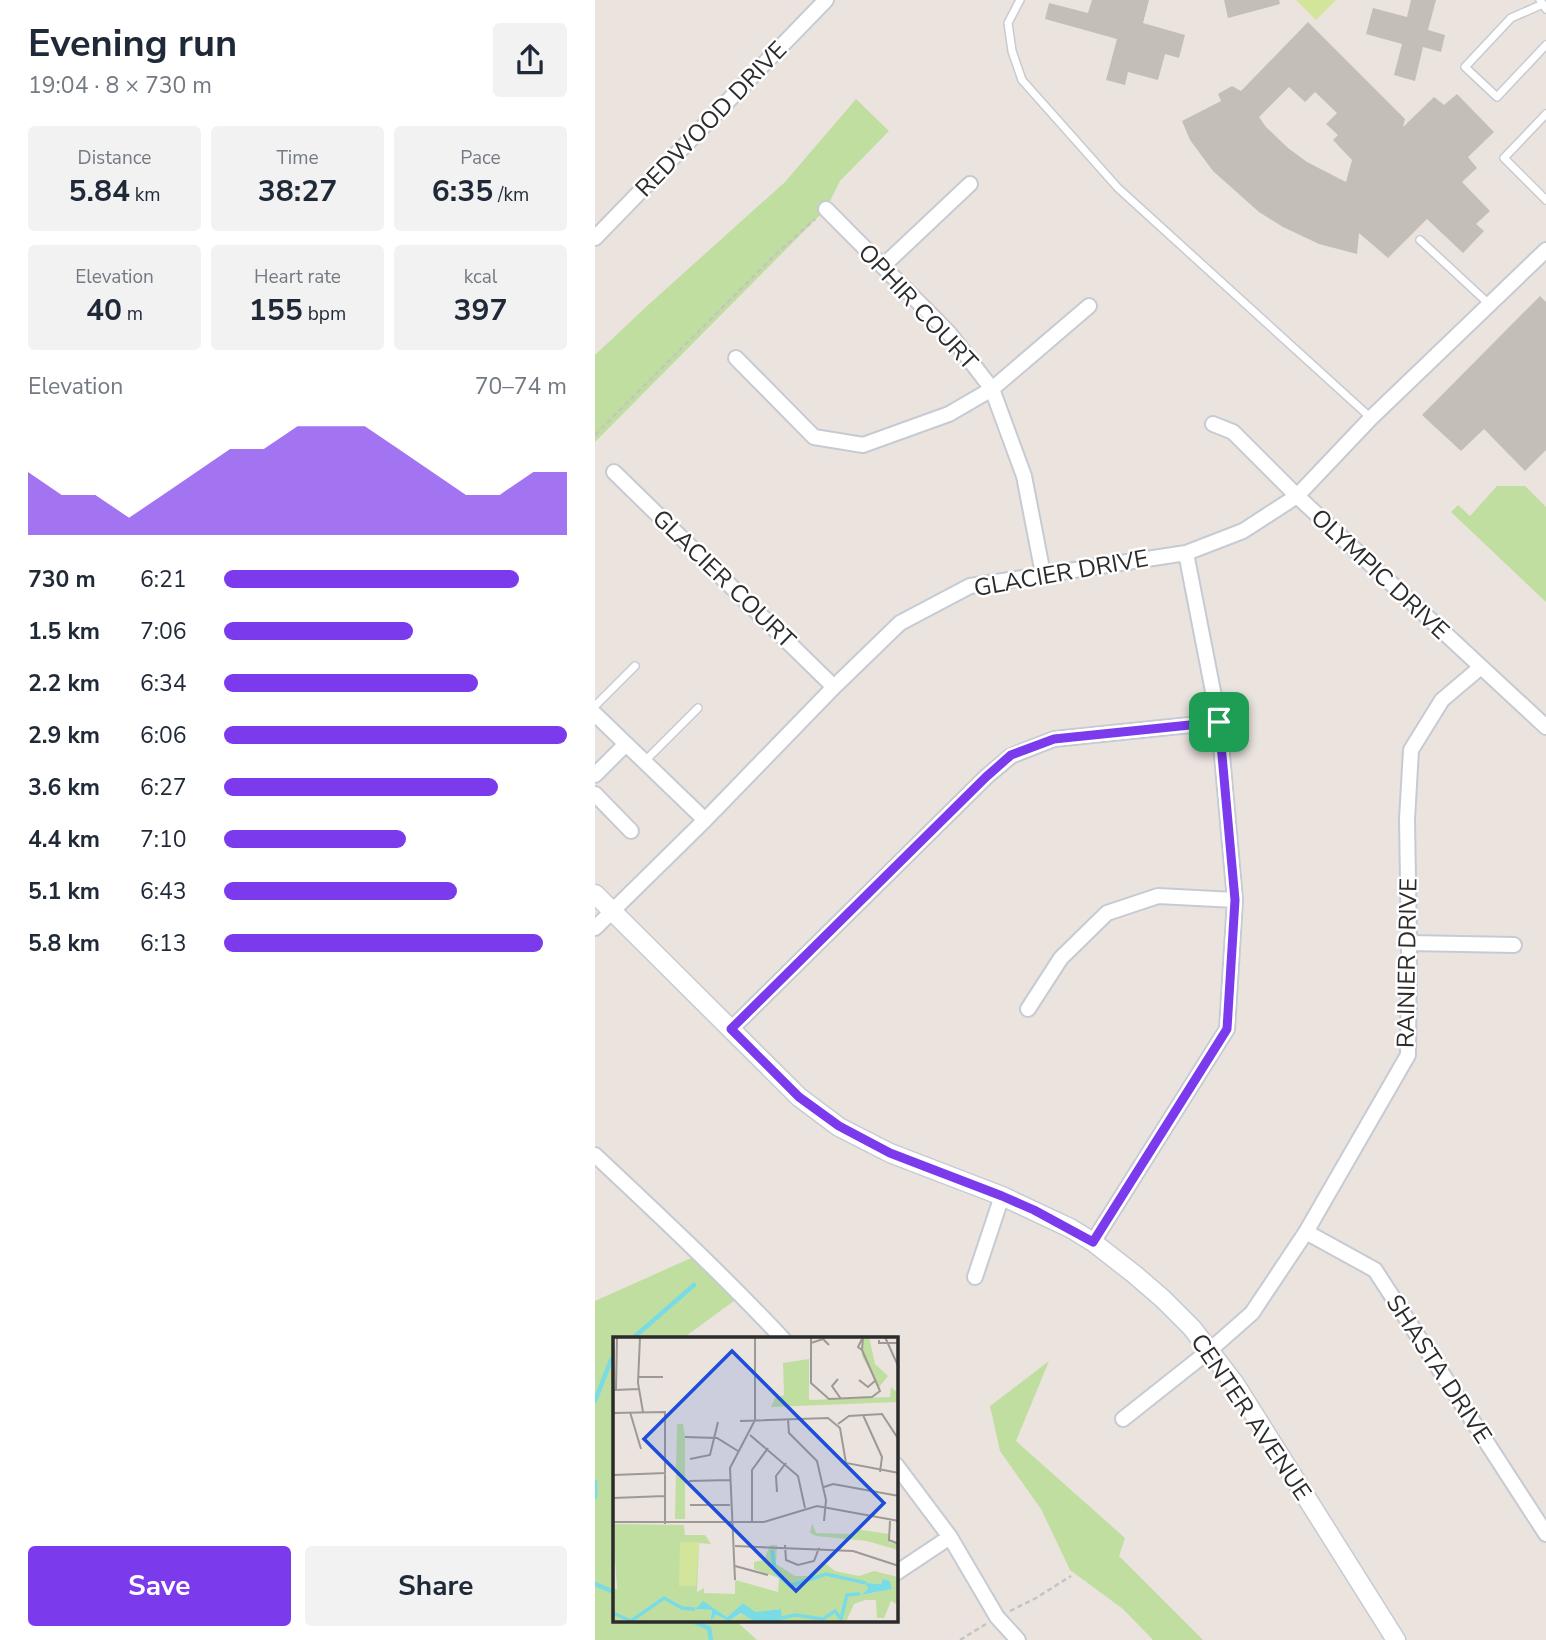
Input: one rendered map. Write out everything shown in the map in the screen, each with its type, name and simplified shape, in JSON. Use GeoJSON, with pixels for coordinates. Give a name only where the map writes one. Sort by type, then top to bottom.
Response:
{"type":"FeatureCollection","features":[{"type":"Feature","properties":{"kind":"street","name":"REDWOOD DRIVE"},"geometry":{"type":"LineString","coordinates":[[595,238],[827,0]]}},
{"type":"Feature","properties":{"kind":"street"},"geometry":{"type":"LineString","coordinates":[[883,266],[970,184]]}},
{"type":"Feature","properties":{"kind":"street","name":"OPHIR COURT"},"geometry":{"type":"LineString","coordinates":[[826,209],[949,332],[992,389],[1024,476],[1043,574]]}},
{"type":"Feature","properties":{"kind":"street","name":"GLACIER DRIVE"},"geometry":{"type":"LineString","coordinates":[[595,928],[900,623],[969,586],[1186,553],[1243,531],[1297,496],[1371,418],[1546,250]]}},
{"type":"Feature","properties":{"kind":"street"},"geometry":{"type":"LineString","coordinates":[[736,358],[814,436],[863,445],[949,414],[992,389],[1090,306]]}},
{"type":"Feature","properties":{"kind":"street","name":"OLYMPIC DRIVE"},"geometry":{"type":"LineString","coordinates":[[1213,424],[1233,432],[1297,496],[1546,727]]}},
{"type":"Feature","properties":{"kind":"street","name":"GLACIER COURT"},"geometry":{"type":"LineString","coordinates":[[614,472],[834,687]]}},
{"type":"Feature","properties":{"kind":"street"},"geometry":{"type":"LineString","coordinates":[[1093,1242],[1227,1029],[1235,900],[1219,722],[1186,553]]}},
{"type":"Feature","properties":{"kind":"street","name":"RAINIER DRIVE"},"geometry":{"type":"LineString","coordinates":[[1123,1419],[1252,1313],[1305,1231],[1408,1055],[1407,819],[1411,750],[1442,700],[1481,667]]}},
{"type":"Feature","properties":{"kind":"street"},"geometry":{"type":"LineString","coordinates":[[595,714],[705,820]]}},
{"type":"Feature","properties":{"kind":"street"},"geometry":{"type":"LineString","coordinates":[[731,1029],[1011,755],[1054,739],[1219,722]]}},
{"type":"Feature","properties":{"kind":"street"},"geometry":{"type":"LineString","coordinates":[[595,775],[626,744]]}},
{"type":"Feature","properties":{"kind":"street"},"geometry":{"type":"LineString","coordinates":[[595,794],[631,831]]}},
{"type":"Feature","properties":{"kind":"street","name":"CENTER AVENUE"},"geometry":{"type":"LineString","coordinates":[[595,894],[799,1097],[839,1126],[890,1153],[1034,1210],[1093,1242],[1163,1298],[1192,1328],[1235,1384],[1396,1640]]}},
{"type":"Feature","properties":{"kind":"street"},"geometry":{"type":"LineString","coordinates":[[1028,1009],[1061,958],[1107,913],[1159,896],[1235,900]]}},
{"type":"Feature","properties":{"kind":"street"},"geometry":{"type":"LineString","coordinates":[[1409,943],[1514,945]]}},
{"type":"Feature","properties":{"kind":"street"},"geometry":{"type":"LineString","coordinates":[[595,1155],[742,1295],[781,1337]]}},
{"type":"Feature","properties":{"kind":"street"},"geometry":{"type":"LineString","coordinates":[[975,1278],[1002,1196]]}},
{"type":"Feature","properties":{"kind":"street","name":"SHASTA DRIVE"},"geometry":{"type":"LineString","coordinates":[[1305,1231],[1375,1270],[1546,1534]]}},
{"type":"Feature","properties":{"kind":"street"},"geometry":{"type":"LineString","coordinates":[[898,1468],[950,1537],[997,1617],[1018,1640]]}},
{"type":"Feature","properties":{"kind":"street"},"geometry":{"type":"LineString","coordinates":[[898,1572],[950,1537]]}},
{"type":"Feature","properties":{"kind":"lane"},"geometry":{"type":"LineString","coordinates":[[1020,0],[1008,23],[1012,51],[1022,80],[1118,188],[1371,418]]}},
{"type":"Feature","properties":{"kind":"lane"},"geometry":{"type":"LineString","coordinates":[[1543,4],[1511,18],[1465,67],[1497,97],[1546,46]]}},
{"type":"Feature","properties":{"kind":"lane"},"geometry":{"type":"LineString","coordinates":[[1546,114],[1504,158],[1546,200]]}},
{"type":"Feature","properties":{"kind":"lane"},"geometry":{"type":"LineString","coordinates":[[1420,240],[1489,304]]}},
{"type":"Feature","properties":{"kind":"lane"},"geometry":{"type":"LineString","coordinates":[[595,706],[635,666]]}},
{"type":"Feature","properties":{"kind":"lane"},"geometry":{"type":"LineString","coordinates":[[644,762],[698,708]]}},
{"type":"Feature","properties":{"kind":"path"},"geometry":{"type":"LineString","coordinates":[[595,435],[778,252],[826,209]]}},
{"type":"Feature","properties":{"kind":"path"},"geometry":{"type":"LineString","coordinates":[[960,1640],[1071,1576]]}},
{"type":"Feature","properties":{"kind":"green space"},"geometry":{"type":"Polygon","coordinates":[[[1296,0],[1336,0],[1316,20],[1296,0]]]}},
{"type":"Feature","properties":{"kind":"green space"},"geometry":{"type":"Polygon","coordinates":[[[856,99],[889,131],[840,181],[826,209],[595,442],[595,355],[785,182],[856,99]]]}},
{"type":"Feature","properties":{"kind":"green space"},"geometry":{"type":"Polygon","coordinates":[[[1497,486],[1525,486],[1546,507],[1546,602],[1451,512],[1458,505],[1470,516],[1497,486]]]}},
{"type":"Feature","properties":{"kind":"green space"},"geometry":{"type":"Polygon","coordinates":[[[700,1254],[742,1295],[685,1337],[613,1337],[613,1622],[737,1622],[757,1640],[595,1640],[595,1301],[700,1254]]]}},
{"type":"Feature","properties":{"kind":"green space"},"geometry":{"type":"Polygon","coordinates":[[[1049,1361],[1016,1441],[1125,1538],[1119,1556],[1203,1640],[1153,1640],[1123,1609],[1070,1570],[1041,1509],[1000,1451],[990,1406],[1049,1361]]]}},
{"type":"Feature","properties":{"kind":"building"},"geometry":{"type":"Polygon","coordinates":[[[1092,0],[1149,0],[1143,23],[1185,35],[1179,58],[1165,54],[1158,80],[1128,72],[1125,85],[1106,80],[1117,39],[1045,19],[1049,3],[1088,13],[1092,0]]]}},
{"type":"Feature","properties":{"kind":"building"},"geometry":{"type":"Polygon","coordinates":[[[1224,0],[1279,0],[1280,4],[1228,18],[1224,0]]]}},
{"type":"Feature","properties":{"kind":"building"},"geometry":{"type":"Polygon","coordinates":[[[1411,0],[1436,0],[1428,30],[1445,35],[1441,52],[1423,47],[1415,81],[1394,75],[1402,44],[1366,34],[1373,8],[1407,17],[1411,0]]]}},
{"type":"Feature","properties":{"kind":"building"},"geometry":{"type":"Polygon","coordinates":[[[1308,22],[1405,119],[1403,127],[1434,97],[1444,105],[1457,94],[1494,132],[1468,157],[1477,168],[1462,182],[1490,211],[1476,224],[1484,231],[1463,253],[1427,219],[1388,258],[1359,233],[1357,254],[1319,244],[1283,227],[1259,212],[1213,171],[1190,140],[1182,121],[1221,101],[1218,94],[1232,86],[1241,91],[1308,22]],[[1289,87],[1259,117],[1288,148],[1307,162],[1346,182],[1352,160],[1333,140],[1338,135],[1326,124],[1337,113],[1315,92],[1305,102],[1289,87]]]}},
{"type":"Feature","properties":{"kind":"building"},"geometry":{"type":"Polygon","coordinates":[[[1540,296],[1546,302],[1546,450],[1525,471],[1484,429],[1461,451],[1422,415],[1540,296]]]}},
{"type":"Feature","properties":{"kind":"waterway"},"geometry":{"type":"LineString","coordinates":[[634,1337],[694,1285]]}},
{"type":"Feature","properties":{"kind":"waterway"},"geometry":{"type":"LineString","coordinates":[[595,1401],[613,1358]]}},
{"type":"Feature","properties":{"kind":"waterway"},"geometry":{"type":"LineString","coordinates":[[595,1482],[595,1497]]}},
{"type":"Feature","properties":{"kind":"waterway"},"geometry":{"type":"LineString","coordinates":[[595,1584],[613,1592]]}},
{"type":"Feature","properties":{"kind":"waterway"},"geometry":{"type":"LineString","coordinates":[[694,1622],[709,1628],[711,1640]]}},
{"type":"Feature","properties":{"kind":"route"},"geometry":{"type":"LineString","coordinates":[[1219,722],[1235,900],[1227,1029],[1093,1242],[1034,1210],[890,1153],[839,1126],[799,1097],[731,1029],[1011,755],[1054,739],[1219,722]]}}]}
